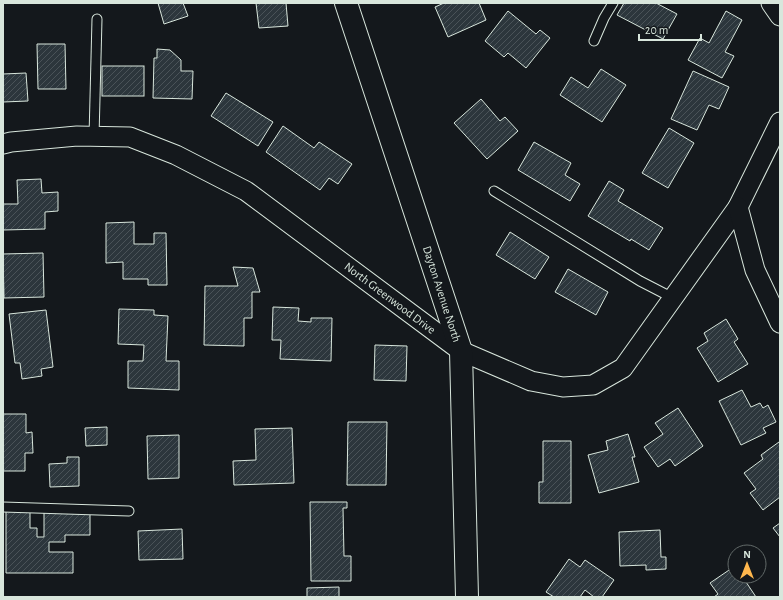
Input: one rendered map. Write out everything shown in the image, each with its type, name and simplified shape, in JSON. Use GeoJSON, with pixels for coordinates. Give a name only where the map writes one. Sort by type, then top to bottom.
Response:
{"type":"FeatureCollection","features":[{"type":"Feature","properties":{"kind":"street","name":"Dayton Avenue North"},"geometry":{"type":"LineString","coordinates":[[346,3],[462,351],[467,597]]}},
{"type":"Feature","properties":{"kind":"street"},"geometry":{"type":"LineString","coordinates":[[771,3],[780,16]]}},
{"type":"Feature","properties":{"kind":"street","name":"North Greenwood Drive"},"geometry":{"type":"LineString","coordinates":[[3,144],[77,136],[130,138],[176,155],[246,191],[462,351],[531,381],[563,387],[593,385],[623,368],[738,207],[780,122]]}},
{"type":"Feature","properties":{"kind":"street"},"geometry":{"type":"LineString","coordinates":[[738,207],[755,270],[780,323]]}},
{"type":"Feature","properties":{"kind":"lane"},"geometry":{"type":"LineString","coordinates":[[594,41],[604,18],[613,3]]}},
{"type":"Feature","properties":{"kind":"lane"},"geometry":{"type":"LineString","coordinates":[[94,137],[97,19]]}},
{"type":"Feature","properties":{"kind":"lane"},"geometry":{"type":"LineString","coordinates":[[494,191],[640,281],[673,298]]}},
{"type":"Feature","properties":{"kind":"lane"},"geometry":{"type":"LineString","coordinates":[[3,507],[129,510]]}},
{"type":"Feature","properties":{"kind":"building"},"geometry":{"type":"Polygon","coordinates":[[[158,3],[183,3],[188,16],[164,24],[158,3]]]}},
{"type":"Feature","properties":{"kind":"building"},"geometry":{"type":"Polygon","coordinates":[[[256,3],[286,3],[288,26],[259,28],[256,3]]]}},
{"type":"Feature","properties":{"kind":"building"},"geometry":{"type":"Polygon","coordinates":[[[444,3],[479,3],[486,20],[448,37],[435,7],[444,3]]]}},
{"type":"Feature","properties":{"kind":"building"},"geometry":{"type":"Polygon","coordinates":[[[624,3],[656,3],[677,14],[663,39],[617,15],[624,3]]]}},
{"type":"Feature","properties":{"kind":"building"},"geometry":{"type":"Polygon","coordinates":[[[508,11],[536,34],[540,30],[550,38],[526,68],[508,53],[504,57],[485,41],[508,11]]]}},
{"type":"Feature","properties":{"kind":"building"},"geometry":{"type":"Polygon","coordinates":[[[726,11],[742,20],[725,52],[734,56],[722,78],[688,60],[700,38],[709,43],[726,11]]]}},
{"type":"Feature","properties":{"kind":"building"},"geometry":{"type":"Polygon","coordinates":[[[37,44],[65,44],[66,89],[38,89],[37,44]]]}},
{"type":"Feature","properties":{"kind":"building"},"geometry":{"type":"Polygon","coordinates":[[[157,49],[170,50],[181,60],[181,71],[193,71],[192,99],[153,98],[154,58],[157,58],[157,49]]]}},
{"type":"Feature","properties":{"kind":"building"},"geometry":{"type":"Polygon","coordinates":[[[102,66],[144,66],[144,96],[102,96],[102,66]]]}},
{"type":"Feature","properties":{"kind":"building"},"geometry":{"type":"Polygon","coordinates":[[[601,69],[626,85],[602,122],[560,95],[571,77],[588,88],[601,69]]]}},
{"type":"Feature","properties":{"kind":"building"},"geometry":{"type":"Polygon","coordinates":[[[693,71],[729,87],[719,109],[709,105],[697,130],[671,119],[693,71]]]}},
{"type":"Feature","properties":{"kind":"building"},"geometry":{"type":"Polygon","coordinates":[[[26,73],[28,101],[3,102],[3,74],[26,73]]]}},
{"type":"Feature","properties":{"kind":"building"},"geometry":{"type":"Polygon","coordinates":[[[226,93],[273,122],[258,146],[211,116],[226,93]]]}},
{"type":"Feature","properties":{"kind":"building"},"geometry":{"type":"Polygon","coordinates":[[[481,99],[500,121],[505,117],[518,131],[487,159],[454,123],[481,99]]]}},
{"type":"Feature","properties":{"kind":"building"},"geometry":{"type":"Polygon","coordinates":[[[283,126],[314,148],[319,142],[352,164],[338,184],[329,178],[320,190],[266,152],[283,126]]]}},
{"type":"Feature","properties":{"kind":"building"},"geometry":{"type":"Polygon","coordinates":[[[669,128],[694,143],[668,188],[642,173],[669,128]]]}},
{"type":"Feature","properties":{"kind":"building"},"geometry":{"type":"Polygon","coordinates":[[[534,142],[571,163],[565,175],[580,184],[570,201],[518,170],[534,142]]]}},
{"type":"Feature","properties":{"kind":"building"},"geometry":{"type":"Polygon","coordinates":[[[41,179],[42,193],[58,192],[58,211],[45,212],[45,229],[3,230],[3,204],[18,204],[17,180],[41,179]]]}},
{"type":"Feature","properties":{"kind":"building"},"geometry":{"type":"Polygon","coordinates":[[[609,181],[624,190],[618,201],[663,228],[649,250],[631,239],[630,241],[588,216],[609,181]]]}},
{"type":"Feature","properties":{"kind":"building"},"geometry":{"type":"Polygon","coordinates":[[[134,222],[134,244],[154,244],[154,233],[166,233],[167,285],[148,285],[148,279],[123,279],[123,262],[106,263],[106,223],[134,222]]]}},
{"type":"Feature","properties":{"kind":"building"},"geometry":{"type":"Polygon","coordinates":[[[510,232],[549,257],[535,279],[496,255],[510,232]]]}},
{"type":"Feature","properties":{"kind":"building"},"geometry":{"type":"Polygon","coordinates":[[[43,253],[44,297],[4,298],[3,254],[43,253]]]}},
{"type":"Feature","properties":{"kind":"building"},"geometry":{"type":"Polygon","coordinates":[[[233,267],[253,268],[260,292],[252,292],[252,318],[244,318],[244,346],[204,345],[205,286],[238,286],[233,267]]]}},
{"type":"Feature","properties":{"kind":"building"},"geometry":{"type":"Polygon","coordinates":[[[568,269],[608,292],[596,315],[555,292],[568,269]]]}},
{"type":"Feature","properties":{"kind":"building"},"geometry":{"type":"Polygon","coordinates":[[[273,307],[299,308],[298,321],[311,322],[311,318],[332,318],[331,361],[280,359],[281,340],[272,340],[273,307]]]}},
{"type":"Feature","properties":{"kind":"building"},"geometry":{"type":"Polygon","coordinates":[[[119,309],[154,310],[154,315],[168,316],[166,361],[179,361],[179,390],[128,388],[128,361],[143,361],[144,345],[118,344],[119,309]]]}},
{"type":"Feature","properties":{"kind":"building"},"geometry":{"type":"Polygon","coordinates":[[[46,310],[53,367],[41,369],[42,376],[22,379],[20,363],[15,363],[9,314],[46,310]]]}},
{"type":"Feature","properties":{"kind":"building"},"geometry":{"type":"Polygon","coordinates":[[[726,319],[738,339],[734,342],[748,364],[718,382],[697,348],[708,341],[704,333],[726,319]]]}},
{"type":"Feature","properties":{"kind":"building"},"geometry":{"type":"Polygon","coordinates":[[[375,345],[407,346],[406,381],[374,380],[375,345]]]}},
{"type":"Feature","properties":{"kind":"building"},"geometry":{"type":"Polygon","coordinates":[[[742,390],[751,407],[760,403],[763,408],[768,405],[776,422],[763,428],[766,433],[741,445],[719,401],[742,390]]]}},
{"type":"Feature","properties":{"kind":"building"},"geometry":{"type":"Polygon","coordinates":[[[678,408],[703,446],[675,466],[670,459],[658,467],[644,447],[663,434],[655,423],[678,408]]]}},
{"type":"Feature","properties":{"kind":"building"},"geometry":{"type":"Polygon","coordinates":[[[3,414],[26,414],[26,433],[32,432],[33,453],[25,453],[25,471],[3,471],[3,414]]]}},
{"type":"Feature","properties":{"kind":"building"},"geometry":{"type":"Polygon","coordinates":[[[348,422],[387,422],[386,485],[347,485],[348,422]]]}},
{"type":"Feature","properties":{"kind":"building"},"geometry":{"type":"Polygon","coordinates":[[[107,427],[107,445],[86,446],[85,428],[107,427]]]}},
{"type":"Feature","properties":{"kind":"building"},"geometry":{"type":"Polygon","coordinates":[[[292,428],[294,483],[234,485],[233,461],[256,460],[255,429],[292,428]]]}},
{"type":"Feature","properties":{"kind":"building"},"geometry":{"type":"Polygon","coordinates":[[[628,434],[635,457],[632,457],[639,482],[599,493],[588,455],[608,450],[606,441],[628,434]]]}},
{"type":"Feature","properties":{"kind":"building"},"geometry":{"type":"Polygon","coordinates":[[[179,435],[179,478],[148,479],[147,436],[179,435]]]}},
{"type":"Feature","properties":{"kind":"building"},"geometry":{"type":"Polygon","coordinates":[[[543,441],[571,441],[571,503],[539,503],[539,482],[543,482],[543,441]]]}},
{"type":"Feature","properties":{"kind":"building"},"geometry":{"type":"Polygon","coordinates":[[[779,442],[780,497],[763,510],[750,493],[756,489],[744,473],[763,459],[761,455],[779,442]]]}},
{"type":"Feature","properties":{"kind":"building"},"geometry":{"type":"Polygon","coordinates":[[[67,457],[79,457],[79,486],[50,487],[49,464],[67,463],[67,457]]]}},
{"type":"Feature","properties":{"kind":"building"},"geometry":{"type":"Polygon","coordinates":[[[310,502],[347,502],[347,508],[343,508],[344,556],[351,556],[351,581],[311,581],[310,502]]]}},
{"type":"Feature","properties":{"kind":"building"},"geometry":{"type":"Polygon","coordinates":[[[6,511],[30,511],[30,528],[37,528],[37,537],[44,537],[44,511],[90,511],[90,535],[65,535],[65,542],[49,542],[49,552],[73,552],[73,573],[6,573],[6,511]]]}},
{"type":"Feature","properties":{"kind":"building"},"geometry":{"type":"Polygon","coordinates":[[[780,523],[780,537],[773,528],[780,523]]]}},
{"type":"Feature","properties":{"kind":"building"},"geometry":{"type":"Polygon","coordinates":[[[182,529],[183,559],[139,560],[138,531],[182,529]]]}},
{"type":"Feature","properties":{"kind":"building"},"geometry":{"type":"Polygon","coordinates":[[[660,530],[661,557],[666,557],[666,569],[646,570],[646,565],[620,566],[619,532],[660,530]]]}},
{"type":"Feature","properties":{"kind":"building"},"geometry":{"type":"Polygon","coordinates":[[[569,559],[580,567],[585,560],[614,580],[602,597],[594,597],[585,590],[580,597],[554,597],[546,592],[569,559]]]}},
{"type":"Feature","properties":{"kind":"building"},"geometry":{"type":"Polygon","coordinates":[[[727,571],[727,584],[747,584],[756,597],[714,597],[718,594],[710,583],[727,571]]]}},
{"type":"Feature","properties":{"kind":"building"},"geometry":{"type":"Polygon","coordinates":[[[339,587],[339,597],[307,597],[307,588],[339,587]]]}}]}
